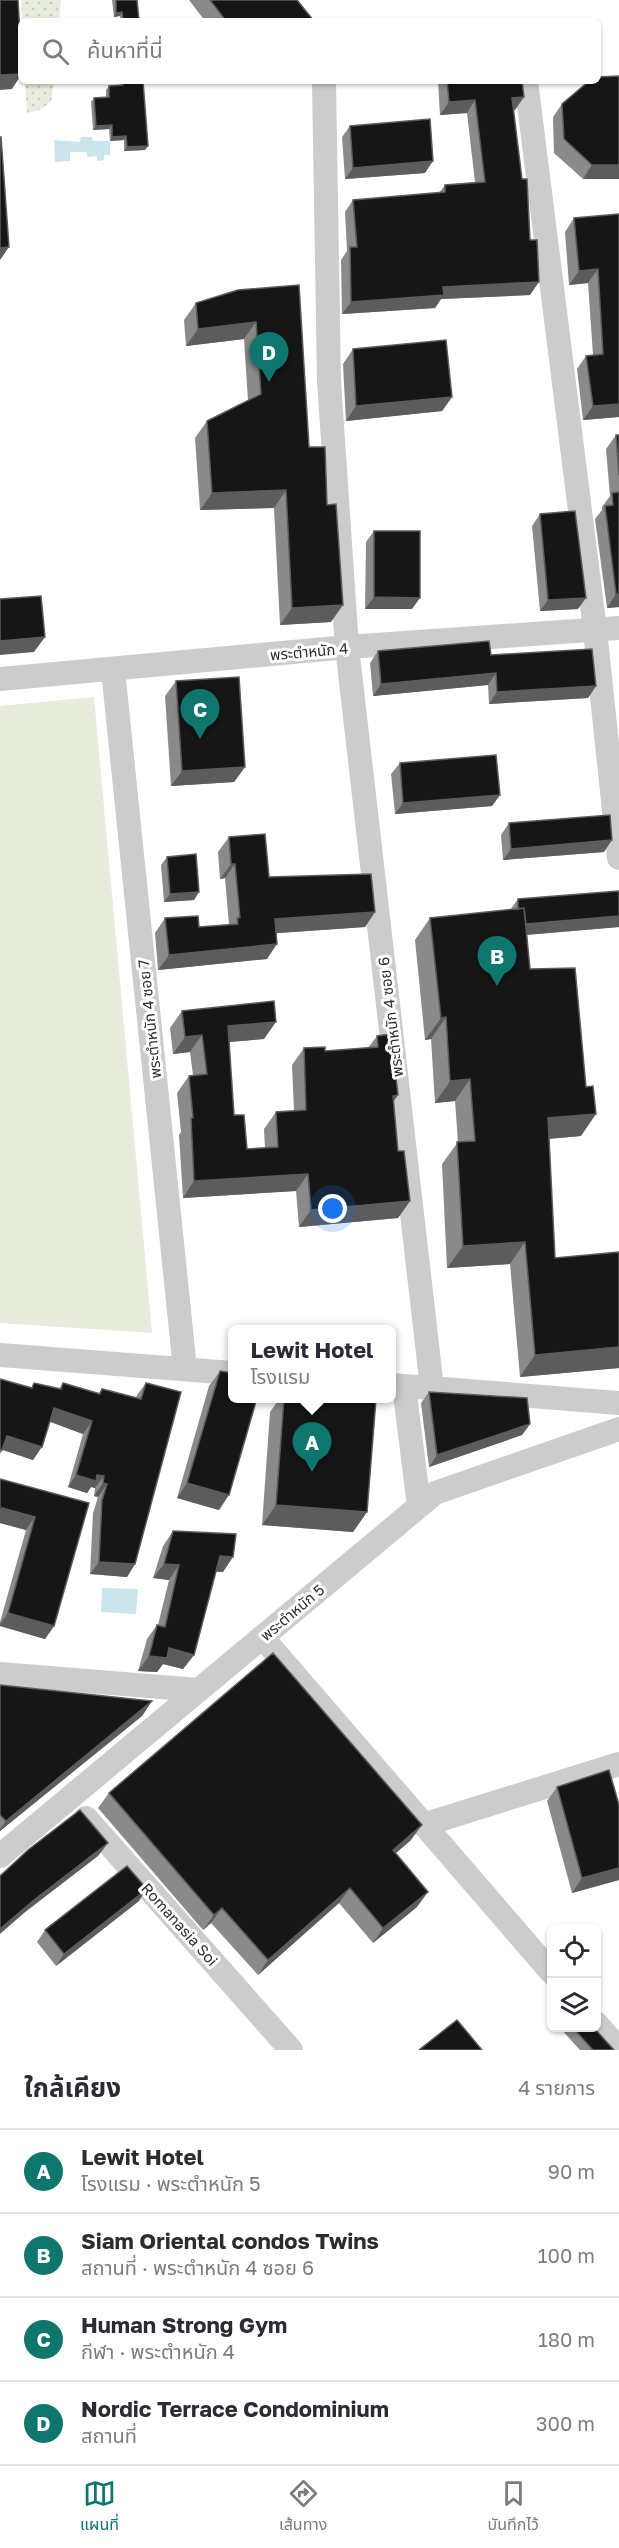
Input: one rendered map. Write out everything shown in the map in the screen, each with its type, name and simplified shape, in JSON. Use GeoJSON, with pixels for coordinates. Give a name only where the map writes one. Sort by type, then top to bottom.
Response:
{"type":"FeatureCollection","features":[{"type":"Feature","properties":{"kind":"street","name":"พระตำหนัก 4 ซอย 6"},"geometry":{"type":"LineString","coordinates":[[324,84],[329,381],[347,647],[432,1388]]}},
{"type":"Feature","properties":{"kind":"street"},"geometry":{"type":"LineString","coordinates":[[526,84],[595,630],[619,858]]}},
{"type":"Feature","properties":{"kind":"street","name":"พระตำหนัก 4"},"geometry":{"type":"LineString","coordinates":[[0,679],[347,647],[619,628]]}},
{"type":"Feature","properties":{"kind":"street","name":"พระตำหนัก 4 ซอย 7"},"geometry":{"type":"LineString","coordinates":[[113,670],[185,1369]]}},
{"type":"Feature","properties":{"kind":"street"},"geometry":{"type":"LineString","coordinates":[[0,1355],[228,1373]]}},
{"type":"Feature","properties":{"kind":"street"},"geometry":{"type":"LineString","coordinates":[[419,1506],[398,1386],[619,1404]]}},
{"type":"Feature","properties":{"kind":"street","name":"พระตำหนัก 5"},"geometry":{"type":"LineString","coordinates":[[0,1856],[435,1493],[618,1435]]}},
{"type":"Feature","properties":{"kind":"street"},"geometry":{"type":"LineString","coordinates":[[262,1637],[547,1966]]}},
{"type":"Feature","properties":{"kind":"street"},"geometry":{"type":"LineString","coordinates":[[0,1674],[198,1690]]}},
{"type":"Feature","properties":{"kind":"street"},"geometry":{"type":"LineString","coordinates":[[423,1825],[619,1764]]}},
{"type":"Feature","properties":{"kind":"street","name":"Romanasia Soi"},"geometry":{"type":"LineString","coordinates":[[68,1799],[291,2050]]}},
{"type":"Feature","properties":{"kind":"shaded area"},"geometry":{"type":"Polygon","coordinates":[[[21,0],[61,0],[59,18],[22,18],[21,0]]]}},
{"type":"Feature","properties":{"kind":"shaded area"},"geometry":{"type":"Polygon","coordinates":[[[25,84],[54,84],[51,101],[40,110],[27,113],[25,84]]]}},
{"type":"Feature","properties":{"kind":"shaded area"},"geometry":{"type":"Polygon","coordinates":[[[94,697],[152,1333],[0,1323],[0,706],[94,697]]]}},
{"type":"Feature","properties":{"kind":"water"},"geometry":{"type":"Polygon","coordinates":[[[81,137],[92,137],[93,141],[110,141],[110,155],[104,155],[104,160],[97,161],[97,156],[87,157],[87,152],[70,152],[70,161],[55,162],[54,140],[80,142],[81,137]]]}},
{"type":"Feature","properties":{"kind":"water"},"geometry":{"type":"Polygon","coordinates":[[[102,1588],[138,1589],[136,1614],[101,1612],[102,1588]]]}},
{"type":"Feature","properties":{"kind":"building"},"geometry":{"type":"Polygon","coordinates":[[[0,0],[18,0],[18,74],[0,75],[0,0]]]}},
{"type":"Feature","properties":{"kind":"building"},"geometry":{"type":"Polygon","coordinates":[[[116,0],[137,0],[139,18],[123,18],[122,12],[116,13],[116,0]]]}},
{"type":"Feature","properties":{"kind":"building"},"geometry":{"type":"Polygon","coordinates":[[[210,0],[297,0],[312,18],[224,18],[210,0]]]}},
{"type":"Feature","properties":{"kind":"building"},"geometry":{"type":"Polygon","coordinates":[[[619,76],[619,165],[592,165],[564,139],[562,104],[585,84],[601,84],[601,77],[619,76]]]}},
{"type":"Feature","properties":{"kind":"building"},"geometry":{"type":"Polygon","coordinates":[[[143,84],[148,146],[127,147],[126,136],[112,137],[112,125],[96,126],[94,98],[109,97],[109,86],[143,84]]]}},
{"type":"Feature","properties":{"kind":"building"},"geometry":{"type":"Polygon","coordinates":[[[447,84],[522,84],[524,97],[512,98],[522,179],[527,179],[530,240],[537,240],[539,282],[443,287],[444,295],[351,302],[350,247],[357,247],[353,200],[445,192],[445,185],[485,182],[475,100],[449,102],[447,84]]]}},
{"type":"Feature","properties":{"kind":"building"},"geometry":{"type":"Polygon","coordinates":[[[430,119],[433,161],[353,168],[350,126],[430,119]]]}},
{"type":"Feature","properties":{"kind":"building"},"geometry":{"type":"Polygon","coordinates":[[[0,137],[9,247],[0,248],[0,137]]]}},
{"type":"Feature","properties":{"kind":"building"},"geometry":{"type":"Polygon","coordinates":[[[619,214],[619,404],[593,406],[586,356],[603,354],[598,269],[579,271],[574,218],[619,214]]]}},
{"type":"Feature","properties":{"kind":"building"},"geometry":{"type":"Polygon","coordinates":[[[299,285],[309,447],[325,447],[327,505],[336,504],[343,605],[292,608],[286,490],[212,493],[207,421],[261,394],[256,322],[198,329],[196,303],[238,290],[299,285]]]}},
{"type":"Feature","properties":{"kind":"building"},"geometry":{"type":"Polygon","coordinates":[[[446,340],[452,397],[356,406],[353,349],[446,340]]]}},
{"type":"Feature","properties":{"kind":"building"},"geometry":{"type":"Polygon","coordinates":[[[616,435],[619,435],[619,475],[616,435]]]}},
{"type":"Feature","properties":{"kind":"building"},"geometry":{"type":"Polygon","coordinates":[[[619,492],[619,594],[616,594],[605,506],[613,505],[612,493],[619,492]]]}},
{"type":"Feature","properties":{"kind":"building"},"geometry":{"type":"Polygon","coordinates":[[[575,511],[586,598],[548,600],[540,514],[575,511]]]}},
{"type":"Feature","properties":{"kind":"building"},"geometry":{"type":"Polygon","coordinates":[[[374,531],[420,531],[420,598],[374,597],[374,531]]]}},
{"type":"Feature","properties":{"kind":"building"},"geometry":{"type":"Polygon","coordinates":[[[41,596],[45,637],[0,641],[0,599],[41,596]]]}},
{"type":"Feature","properties":{"kind":"building"},"geometry":{"type":"Polygon","coordinates":[[[489,641],[491,655],[592,649],[596,686],[497,692],[496,673],[381,684],[378,651],[489,641]]]}},
{"type":"Feature","properties":{"kind":"building"},"geometry":{"type":"Polygon","coordinates":[[[239,677],[245,767],[182,771],[176,681],[239,677]]]}},
{"type":"Feature","properties":{"kind":"building"},"geometry":{"type":"Polygon","coordinates":[[[496,755],[500,795],[403,803],[400,763],[496,755]]]}},
{"type":"Feature","properties":{"kind":"building"},"geometry":{"type":"Polygon","coordinates":[[[610,815],[612,840],[511,849],[509,823],[610,815]]]}},
{"type":"Feature","properties":{"kind":"building"},"geometry":{"type":"Polygon","coordinates":[[[265,834],[269,877],[371,874],[375,912],[275,919],[277,944],[169,955],[165,918],[198,916],[199,927],[238,924],[237,918],[240,918],[235,864],[231,864],[229,837],[265,834]]]}},
{"type":"Feature","properties":{"kind":"building"},"geometry":{"type":"Polygon","coordinates":[[[196,854],[199,892],[170,894],[167,857],[196,854]]]}},
{"type":"Feature","properties":{"kind":"building"},"geometry":{"type":"Polygon","coordinates":[[[619,891],[619,916],[526,924],[524,908],[518,909],[518,899],[619,891]]]}},
{"type":"Feature","properties":{"kind":"building"},"geometry":{"type":"Polygon","coordinates":[[[524,908],[530,969],[575,968],[586,1087],[593,1086],[596,1114],[548,1118],[555,1258],[619,1252],[619,1347],[535,1355],[525,1242],[463,1246],[457,1142],[475,1141],[470,1079],[450,1081],[446,1017],[441,1018],[430,918],[524,908]]]}},
{"type":"Feature","properties":{"kind":"building"},"geometry":{"type":"Polygon","coordinates":[[[274,1001],[276,1022],[228,1026],[234,1115],[244,1115],[247,1149],[278,1147],[276,1112],[306,1110],[304,1048],[325,1047],[325,1051],[378,1047],[377,1036],[391,1034],[398,1095],[393,1096],[398,1151],[404,1151],[410,1201],[311,1210],[308,1174],[194,1181],[191,1118],[193,1118],[189,1076],[207,1074],[202,1035],[185,1037],[182,1011],[274,1001]]]}},
{"type":"Feature","properties":{"kind":"building"},"geometry":{"type":"Polygon","coordinates":[[[220,1371],[228,1372],[228,1403],[256,1403],[229,1495],[187,1483],[220,1371]]]}},
{"type":"Feature","properties":{"kind":"building"},"geometry":{"type":"Polygon","coordinates":[[[0,1379],[32,1388],[34,1383],[61,1389],[63,1383],[100,1394],[102,1389],[141,1399],[146,1383],[181,1392],[135,1564],[99,1562],[102,1500],[107,1484],[103,1483],[104,1476],[97,1475],[96,1481],[76,1475],[92,1421],[54,1408],[42,1447],[7,1436],[0,1450],[0,1379]]]}},
{"type":"Feature","properties":{"kind":"building"},"geometry":{"type":"Polygon","coordinates":[[[429,1392],[527,1398],[530,1424],[437,1455],[429,1392]]]}},
{"type":"Feature","properties":{"kind":"building"},"geometry":{"type":"Polygon","coordinates":[[[284,1403],[376,1403],[367,1512],[276,1505],[284,1403]]]}},
{"type":"Feature","properties":{"kind":"building"},"geometry":{"type":"Polygon","coordinates":[[[0,1479],[89,1503],[54,1626],[8,1613],[35,1517],[2,1508],[0,1513],[0,1479]]]}},
{"type":"Feature","properties":{"kind":"building"},"geometry":{"type":"Polygon","coordinates":[[[173,1531],[236,1534],[233,1557],[220,1556],[194,1655],[169,1648],[167,1658],[149,1656],[157,1625],[165,1627],[179,1565],[164,1564],[173,1531]]]}},
{"type":"Feature","properties":{"kind":"building"},"geometry":{"type":"Polygon","coordinates":[[[273,1653],[422,1825],[393,1850],[428,1892],[383,1928],[350,1888],[268,1960],[222,1908],[214,1915],[109,1793],[273,1653]]]}},
{"type":"Feature","properties":{"kind":"building"},"geometry":{"type":"Polygon","coordinates":[[[0,1685],[152,1701],[6,1821],[0,1815],[0,1685]]]}},
{"type":"Feature","properties":{"kind":"building"},"geometry":{"type":"Polygon","coordinates":[[[609,1770],[619,1805],[619,1868],[582,1878],[557,1787],[609,1770]]]}},
{"type":"Feature","properties":{"kind":"building"},"geometry":{"type":"Polygon","coordinates":[[[80,1810],[108,1843],[0,1929],[0,1876],[28,1850],[80,1810]]]}},
{"type":"Feature","properties":{"kind":"building"},"geometry":{"type":"Polygon","coordinates":[[[127,1866],[147,1889],[64,1954],[45,1930],[127,1866]]]}},
{"type":"Feature","properties":{"kind":"building"},"geometry":{"type":"Polygon","coordinates":[[[457,2020],[482,2050],[419,2050],[457,2020]]]}},
{"type":"Feature","properties":{"kind":"building"},"geometry":{"type":"Polygon","coordinates":[[[577,2032],[598,2032],[614,2050],[593,2050],[577,2032]]]}},
{"type":"Feature","properties":{"kind":"place","name":"Nordic Terrace Condominium"},"geometry":{"type":"Point","coordinates":[269,382]}},
{"type":"Feature","properties":{"kind":"place","name":"Human Strong Gym"},"geometry":{"type":"Point","coordinates":[200,739]}},
{"type":"Feature","properties":{"kind":"place","name":"Siam Oriental condos Twins"},"geometry":{"type":"Point","coordinates":[497,986]}},
{"type":"Feature","properties":{"kind":"place","name":"Lewit Hotel"},"geometry":{"type":"Point","coordinates":[312,1472]}}]}
